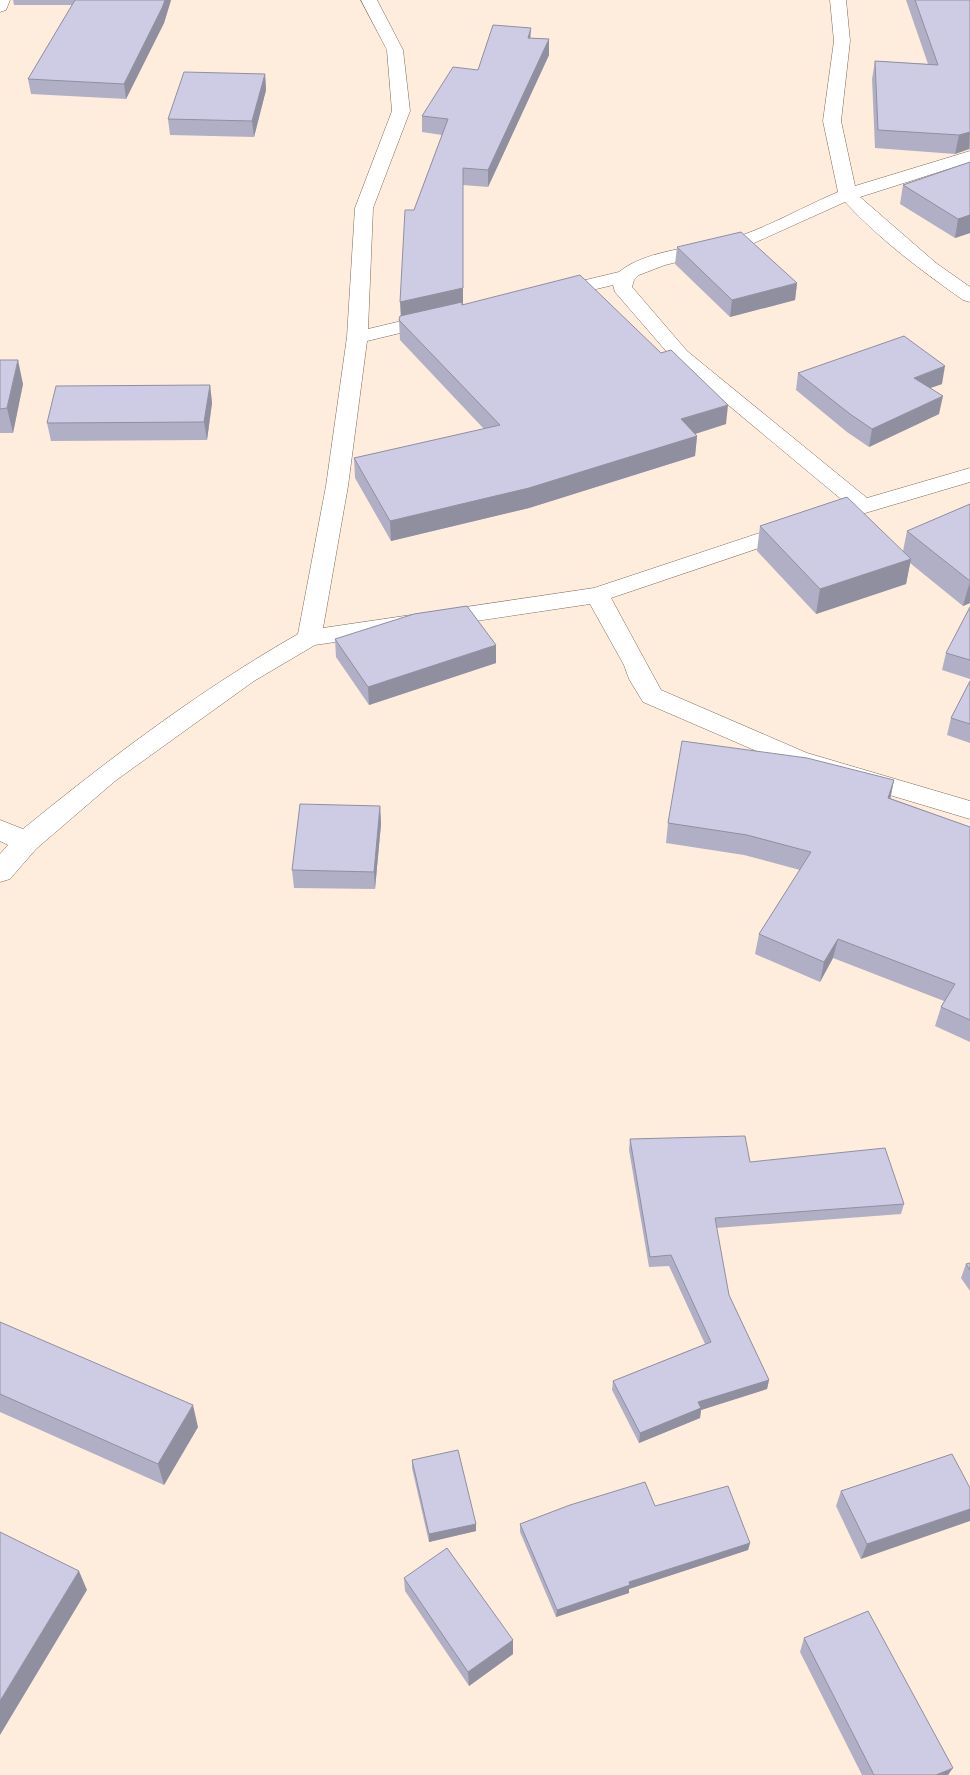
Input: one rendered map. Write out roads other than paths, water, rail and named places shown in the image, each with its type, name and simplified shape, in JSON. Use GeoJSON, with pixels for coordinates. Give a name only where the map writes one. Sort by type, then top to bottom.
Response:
{"type":"FeatureCollection","features":[{"type":"Feature","properties":{"kind":"street"},"geometry":{"type":"LineString","coordinates":[[0,7],[2,0]]}},
{"type":"Feature","properties":{"kind":"street"},"geometry":{"type":"LineString","coordinates":[[309,638],[337,486],[357,336],[364,208],[401,111],[395,50],[369,0]]}},
{"type":"Feature","properties":{"kind":"street"},"geometry":{"type":"LineString","coordinates":[[838,0],[842,41],[832,121],[836,147],[848,195],[865,213],[929,268],[970,296]]}},
{"type":"Feature","properties":{"kind":"street"},"geometry":{"type":"LineString","coordinates":[[538,296],[624,278],[633,270],[647,264],[733,244],[780,228],[798,216],[848,195],[970,156]]}},
{"type":"Feature","properties":{"kind":"street"},"geometry":{"type":"LineString","coordinates":[[624,278],[622,288],[680,355],[863,506]]}},
{"type":"Feature","properties":{"kind":"street"},"geometry":{"type":"LineString","coordinates":[[357,336],[452,315]]}},
{"type":"Feature","properties":{"kind":"street"},"geometry":{"type":"LineString","coordinates":[[0,872],[26,842],[106,775],[230,686],[309,638],[597,595],[863,506],[970,475]]}},
{"type":"Feature","properties":{"kind":"street"},"geometry":{"type":"LineString","coordinates":[[597,595],[636,665],[641,679],[652,696],[798,759],[970,810]]}},
{"type":"Feature","properties":{"kind":"street"},"geometry":{"type":"LineString","coordinates":[[0,830],[26,842]]}}]}
